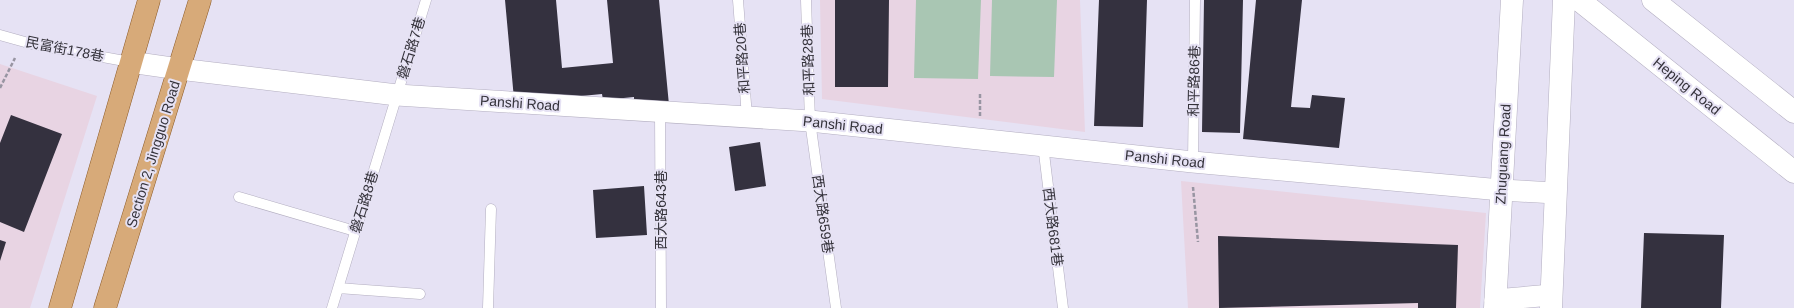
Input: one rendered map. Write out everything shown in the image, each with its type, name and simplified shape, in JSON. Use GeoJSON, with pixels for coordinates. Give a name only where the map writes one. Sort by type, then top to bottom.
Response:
{"type":"FeatureCollection","features":[{"type":"Feature","properties":{"kind":"main road"},"geometry":{"type":"LineString","coordinates":[[60,308],[149,0]]}},
{"type":"Feature","properties":{"kind":"main road","name":"Section 2, Jingguo Road"},"geometry":{"type":"LineString","coordinates":[[105,308],[200,0]]}},
{"type":"Feature","properties":{"kind":"street","name":"Zhuguang Road"},"geometry":{"type":"LineString","coordinates":[[1495,304],[1512,0]]}},
{"type":"Feature","properties":{"kind":"street"},"geometry":{"type":"LineString","coordinates":[[1495,304],[1551,302],[1564,0]]}},
{"type":"Feature","properties":{"kind":"street","name":"Heping Road"},"geometry":{"type":"LineString","coordinates":[[1579,0],[1794,172]]}},
{"type":"Feature","properties":{"kind":"street"},"geometry":{"type":"LineString","coordinates":[[1653,0],[1794,112]]}},
{"type":"Feature","properties":{"kind":"street","name":"Panshi Road"},"geometry":{"type":"LineString","coordinates":[[130,62],[397,95],[810,121],[1192,162],[1501,190],[1555,193]]}},
{"type":"Feature","properties":{"kind":"lane","name":"磐石路7巷"},"geometry":{"type":"LineString","coordinates":[[397,95],[426,0]]}},
{"type":"Feature","properties":{"kind":"lane","name":"和平路20巷"},"geometry":{"type":"LineString","coordinates":[[738,0],[746,117]]}},
{"type":"Feature","properties":{"kind":"lane","name":"和平路28巷"},"geometry":{"type":"LineString","coordinates":[[806,0],[810,121]]}},
{"type":"Feature","properties":{"kind":"lane","name":"和平路86巷"},"geometry":{"type":"LineString","coordinates":[[1192,162],[1195,0]]}},
{"type":"Feature","properties":{"kind":"lane","name":"民富街178巷"},"geometry":{"type":"LineString","coordinates":[[0,35],[21,41],[130,62]]}},
{"type":"Feature","properties":{"kind":"lane","name":"磐石路8巷"},"geometry":{"type":"LineString","coordinates":[[332,308],[397,95]]}},
{"type":"Feature","properties":{"kind":"lane","name":"西大路643巷"},"geometry":{"type":"LineString","coordinates":[[660,112],[661,308]]}},
{"type":"Feature","properties":{"kind":"lane","name":"西大路659巷"},"geometry":{"type":"LineString","coordinates":[[810,121],[836,308]]}},
{"type":"Feature","properties":{"kind":"lane","name":"西大路681巷"},"geometry":{"type":"LineString","coordinates":[[1043,145],[1063,308]]}},
{"type":"Feature","properties":{"kind":"lane"},"geometry":{"type":"LineString","coordinates":[[239,197],[355,230]]}},
{"type":"Feature","properties":{"kind":"lane"},"geometry":{"type":"LineString","coordinates":[[488,308],[490,209]]}},
{"type":"Feature","properties":{"kind":"lane"},"geometry":{"type":"LineString","coordinates":[[338,288],[420,294]]}},
{"type":"Feature","properties":{"kind":"path"},"geometry":{"type":"LineString","coordinates":[[0,88],[21,41]]}},
{"type":"Feature","properties":{"kind":"path"},"geometry":{"type":"LineString","coordinates":[[1192,162],[1198,242]]}},
{"type":"Feature","properties":{"kind":"shaded area"},"geometry":{"type":"Polygon","coordinates":[[[820,0],[1080,0],[1085,132],[822,99],[820,0]]]}},
{"type":"Feature","properties":{"kind":"shaded area"},"geometry":{"type":"Polygon","coordinates":[[[0,64],[97,96],[30,308],[0,308],[0,64]]]}},
{"type":"Feature","properties":{"kind":"shaded area"},"geometry":{"type":"Polygon","coordinates":[[[1181,181],[1486,213],[1480,308],[1188,308],[1181,181]]]}},
{"type":"Feature","properties":{"kind":"green space"},"geometry":{"type":"Polygon","coordinates":[[[916,0],[981,0],[978,79],[914,78],[916,0]]]}},
{"type":"Feature","properties":{"kind":"green space"},"geometry":{"type":"Polygon","coordinates":[[[992,0],[1057,0],[1054,77],[990,76],[992,0]]]}},
{"type":"Feature","properties":{"kind":"building"},"geometry":{"type":"Polygon","coordinates":[[[505,0],[556,0],[562,68],[613,63],[607,0],[659,0],[669,105],[634,102],[634,97],[603,100],[602,94],[530,101],[514,99],[505,0]]]}},
{"type":"Feature","properties":{"kind":"building"},"geometry":{"type":"Polygon","coordinates":[[[835,0],[889,0],[888,87],[835,87],[835,0]]]}},
{"type":"Feature","properties":{"kind":"building"},"geometry":{"type":"Polygon","coordinates":[[[1099,0],[1147,0],[1143,127],[1094,126],[1099,0]]]}},
{"type":"Feature","properties":{"kind":"building"},"geometry":{"type":"Polygon","coordinates":[[[1204,0],[1243,0],[1240,133],[1202,132],[1204,0]]]}},
{"type":"Feature","properties":{"kind":"building"},"geometry":{"type":"Polygon","coordinates":[[[1256,0],[1302,0],[1291,107],[1310,108],[1312,95],[1345,98],[1339,148],[1243,139],[1256,0]]]}},
{"type":"Feature","properties":{"kind":"building"},"geometry":{"type":"Polygon","coordinates":[[[11,115],[62,134],[24,232],[0,222],[0,143],[11,115]]]}},
{"type":"Feature","properties":{"kind":"building"},"geometry":{"type":"Polygon","coordinates":[[[760,142],[766,186],[735,191],[729,147],[760,142]]]}},
{"type":"Feature","properties":{"kind":"building"},"geometry":{"type":"Polygon","coordinates":[[[644,186],[647,235],[596,238],[593,190],[644,186]]]}},
{"type":"Feature","properties":{"kind":"building"},"geometry":{"type":"Polygon","coordinates":[[[1644,233],[1724,235],[1721,308],[1641,308],[1644,233]]]}},
{"type":"Feature","properties":{"kind":"building"},"geometry":{"type":"Polygon","coordinates":[[[1218,236],[1458,245],[1456,308],[1418,308],[1418,303],[1219,308],[1218,236]]]}},
{"type":"Feature","properties":{"kind":"building"},"geometry":{"type":"Polygon","coordinates":[[[0,240],[6,242],[0,261],[0,240]]]}}]}
